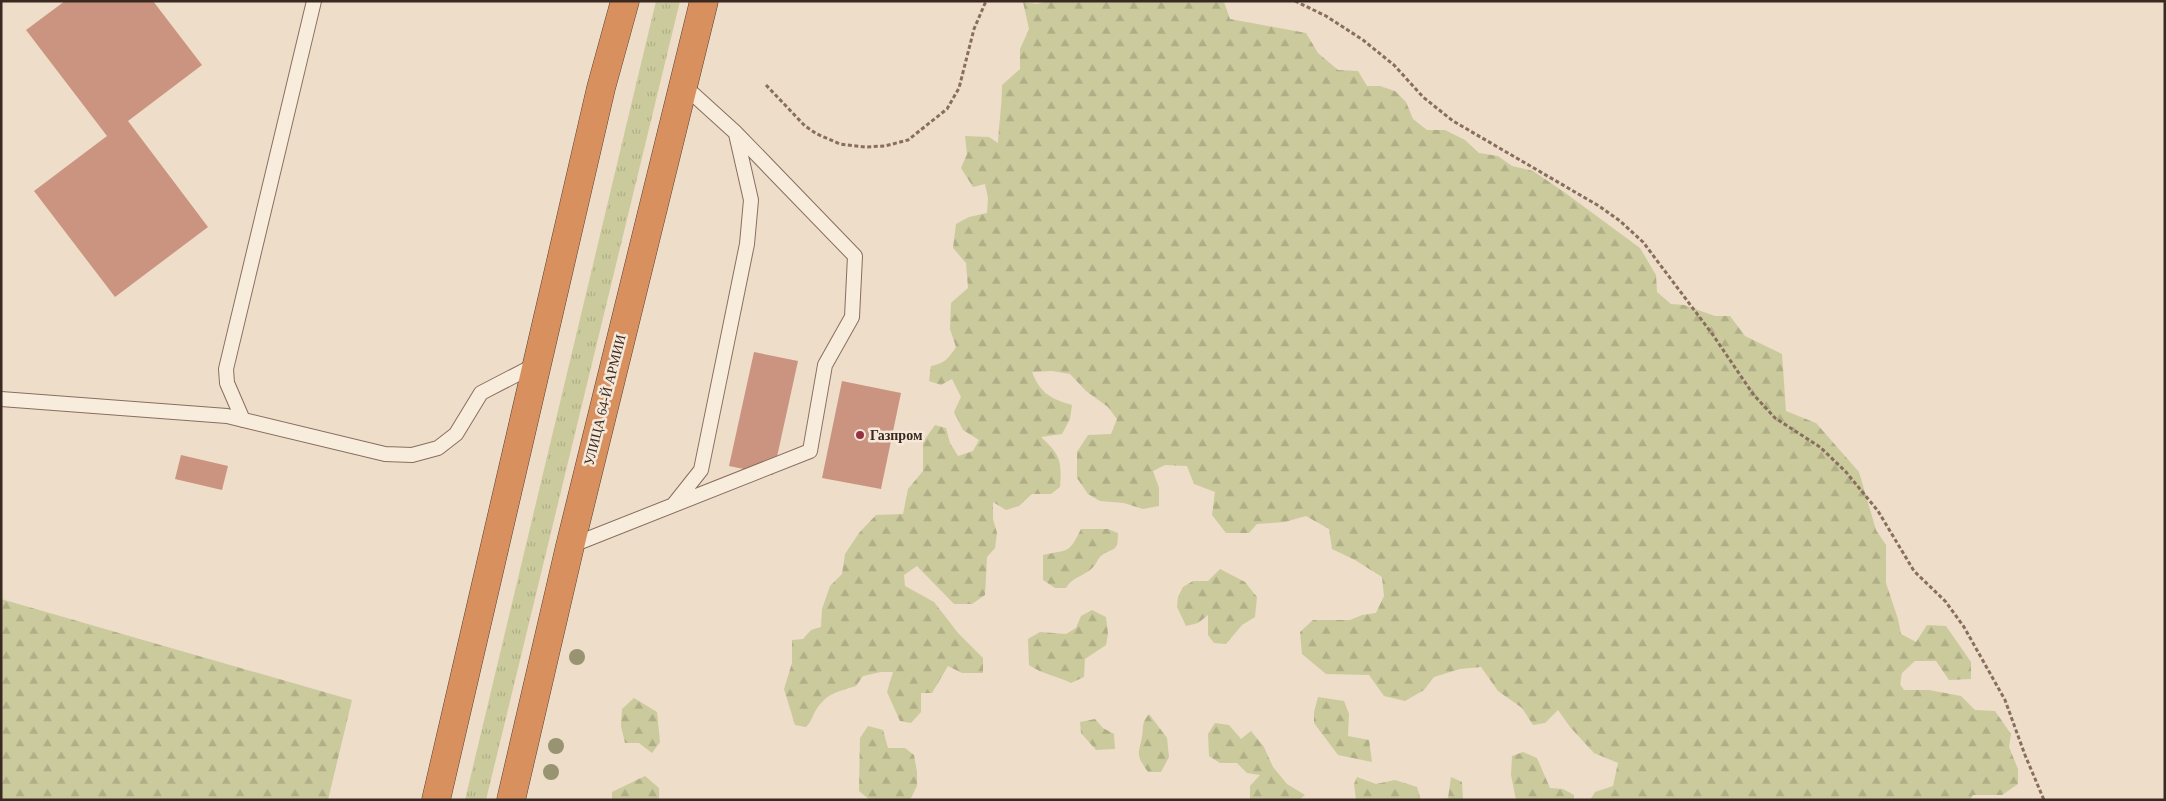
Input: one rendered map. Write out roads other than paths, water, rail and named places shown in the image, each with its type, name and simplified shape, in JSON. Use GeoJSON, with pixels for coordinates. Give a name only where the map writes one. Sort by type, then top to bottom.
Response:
{"type":"FeatureCollection","features":[{"type":"Feature","properties":{"kind":"highway"},"geometry":{"type":"LineString","coordinates":[[436,800],[601,88],[625,1]]}},
{"type":"Feature","properties":{"kind":"highway","name":"УЛИЦА 64-Й АРМИИ"},"geometry":{"type":"LineString","coordinates":[[511,800],[570,546],[682,84],[704,1]]}},
{"type":"Feature","properties":{"kind":"lane"},"geometry":{"type":"LineString","coordinates":[[243,420],[227,383],[226,369],[314,1]]}},
{"type":"Feature","properties":{"kind":"lane"},"geometry":{"type":"LineString","coordinates":[[570,546],[810,451],[825,365],[852,317],[854,256],[736,133],[682,84]]}},
{"type":"Feature","properties":{"kind":"lane"},"geometry":{"type":"LineString","coordinates":[[674,505],[701,470],[747,244],[751,200],[736,133]]}},
{"type":"Feature","properties":{"kind":"lane"},"geometry":{"type":"LineString","coordinates":[[1,399],[228,416],[385,454],[412,455],[438,448],[456,434],[481,393],[537,363]]}},
{"type":"Feature","properties":{"kind":"place","name":"Газпром"},"geometry":{"type":"Point","coordinates":[860,435]}}]}
